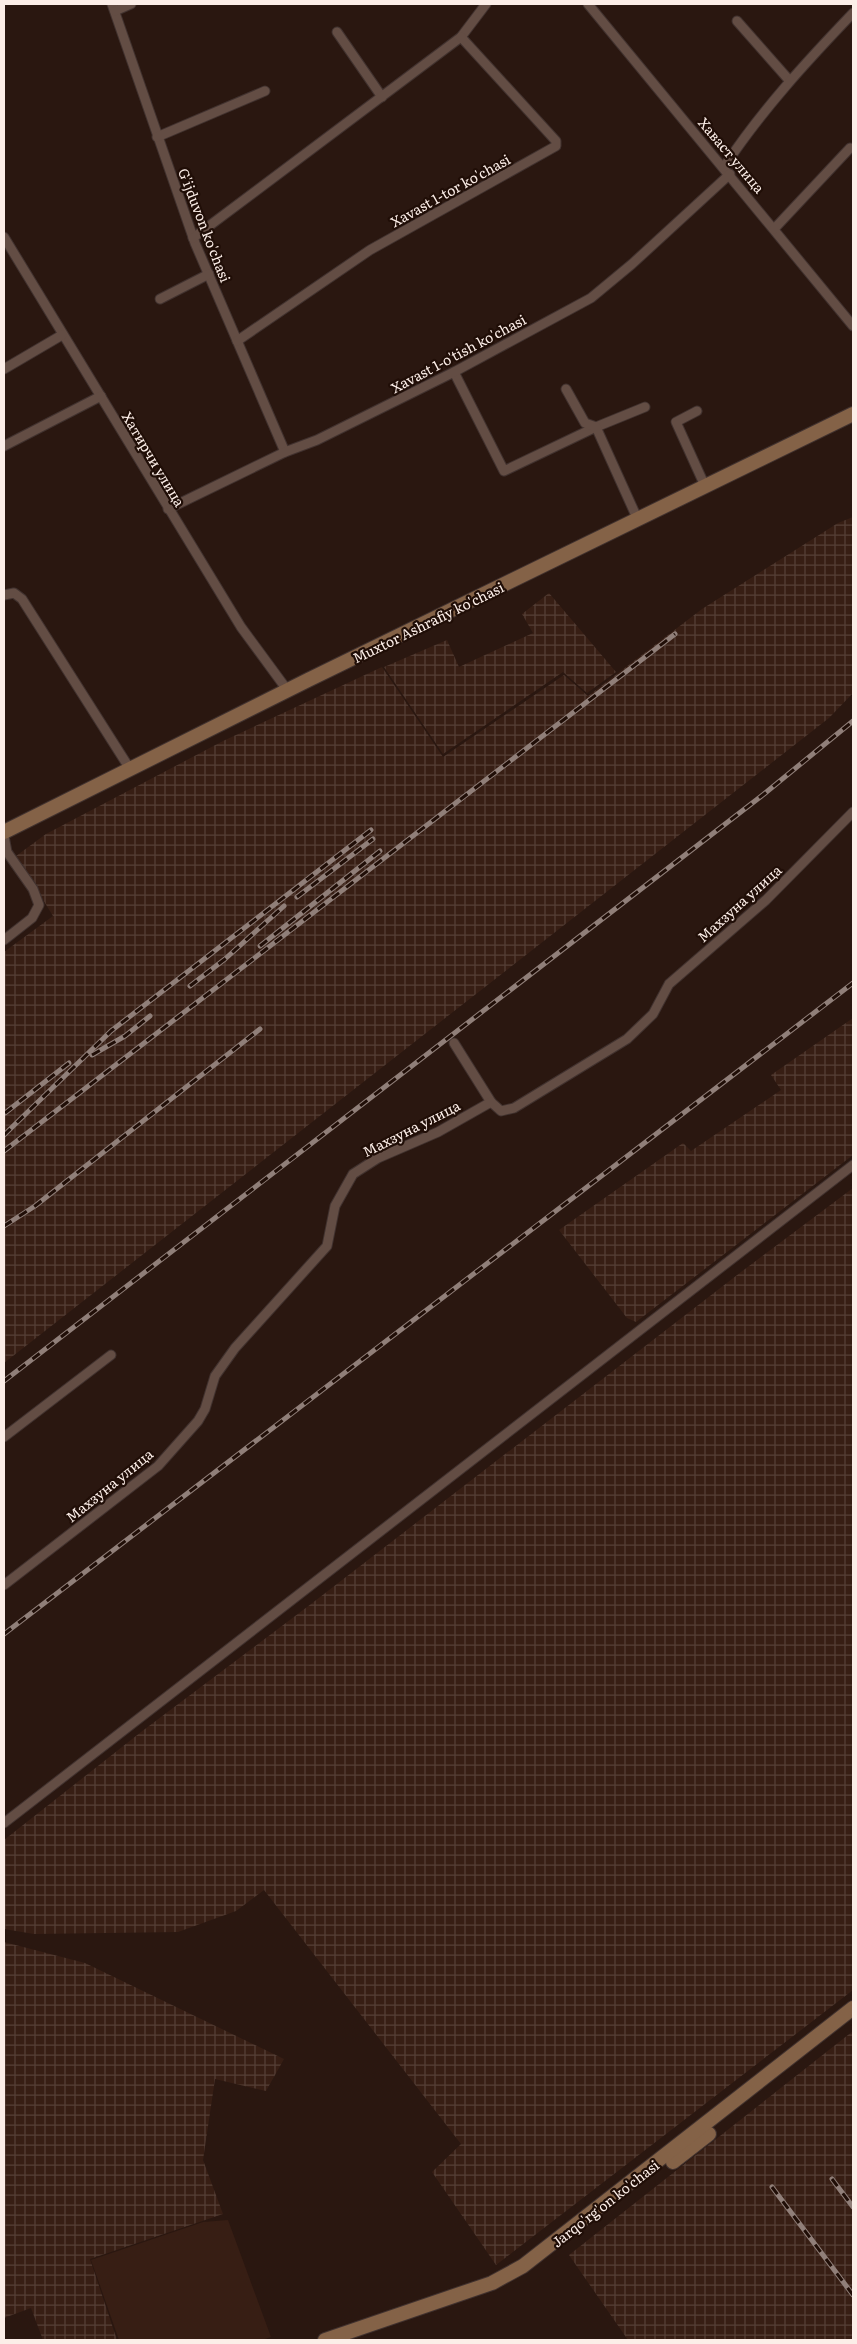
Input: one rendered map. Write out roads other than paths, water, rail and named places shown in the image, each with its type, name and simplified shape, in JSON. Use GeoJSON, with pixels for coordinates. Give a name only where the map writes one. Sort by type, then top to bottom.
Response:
{"type":"FeatureCollection","features":[{"type":"Feature","properties":{"kind":"main road","name":"Muxtor Ashrafiy ko'chasi"},"geometry":{"type":"LineString","coordinates":[[4,832],[853,414]]}},
{"type":"Feature","properties":{"kind":"main road","name":"Jarqo'rg'on ko'chasi"},"geometry":{"type":"LineString","coordinates":[[325,2340],[492,2283],[524,2266],[853,2008]]}},
{"type":"Feature","properties":{"kind":"main road","name":"Jarqo'rg'on ko'chasi"},"geometry":{"type":"LineString","coordinates":[[355,2340],[474,2299],[510,2284],[537,2268],[853,2020]]}},
{"type":"Feature","properties":{"kind":"street"},"geometry":{"type":"LineString","coordinates":[[114,7],[131,4]]}},
{"type":"Feature","properties":{"kind":"street"},"geometry":{"type":"LineString","coordinates":[[193,238],[460,37],[486,4]]}},
{"type":"Feature","properties":{"kind":"street","name":"Хаваст улица"},"geometry":{"type":"LineString","coordinates":[[588,4],[853,326]]}},
{"type":"Feature","properties":{"kind":"street","name":"G'ijduvon ko'chasi"},"geometry":{"type":"LineString","coordinates":[[114,7],[193,238],[285,452]]}},
{"type":"Feature","properties":{"kind":"street","name":"Xavast 1-o'tish ko'chasi"},"geometry":{"type":"LineString","coordinates":[[168,509],[285,452],[317,440],[454,372],[602,291],[727,171],[740,142],[775,101],[789,80],[853,13]]}},
{"type":"Feature","properties":{"kind":"street"},"geometry":{"type":"LineString","coordinates":[[737,21],[789,80]]}},
{"type":"Feature","properties":{"kind":"street"},"geometry":{"type":"LineString","coordinates":[[337,32],[382,96]]}},
{"type":"Feature","properties":{"kind":"street","name":"Xavast 1-tor ko'chasi"},"geometry":{"type":"LineString","coordinates":[[237,341],[370,250],[556,146],[556,141],[460,37]]}},
{"type":"Feature","properties":{"kind":"street"},"geometry":{"type":"LineString","coordinates":[[157,137],[265,92]]}},
{"type":"Feature","properties":{"kind":"street"},"geometry":{"type":"LineString","coordinates":[[774,229],[850,148]]}},
{"type":"Feature","properties":{"kind":"street","name":"Хатирчи улица"},"geometry":{"type":"LineString","coordinates":[[4,237],[241,627],[288,691]]}},
{"type":"Feature","properties":{"kind":"street"},"geometry":{"type":"LineString","coordinates":[[160,300],[208,274]]}},
{"type":"Feature","properties":{"kind":"street"},"geometry":{"type":"LineString","coordinates":[[4,369],[62,335]]}},
{"type":"Feature","properties":{"kind":"street"},"geometry":{"type":"LineString","coordinates":[[454,372],[504,470],[596,427],[645,407]]}},
{"type":"Feature","properties":{"kind":"street"},"geometry":{"type":"LineString","coordinates":[[566,388],[585,424],[596,427]]}},
{"type":"Feature","properties":{"kind":"street"},"geometry":{"type":"LineString","coordinates":[[4,446],[101,396]]}},
{"type":"Feature","properties":{"kind":"street"},"geometry":{"type":"LineString","coordinates":[[697,411],[676,422],[705,486]]}},
{"type":"Feature","properties":{"kind":"street"},"geometry":{"type":"LineString","coordinates":[[596,427],[638,520]]}},
{"type":"Feature","properties":{"kind":"street"},"geometry":{"type":"LineString","coordinates":[[4,595],[14,593],[22,599],[130,769]]}},
{"type":"Feature","properties":{"kind":"street","name":"Махзуна улица"},"geometry":{"type":"LineString","coordinates":[[4,1585],[158,1466],[198,1421],[205,1409],[215,1376],[230,1354],[324,1251],[327,1246],[335,1206],[353,1174],[378,1158],[438,1132],[491,1102],[501,1111],[514,1108],[627,1039],[653,1014],[669,984],[766,900],[853,812]]}},
{"type":"Feature","properties":{"kind":"street"},"geometry":{"type":"LineString","coordinates":[[4,836],[7,852],[33,889],[39,905],[32,918],[4,940]]}},
{"type":"Feature","properties":{"kind":"street"},"geometry":{"type":"LineString","coordinates":[[454,1042],[491,1102]]}},
{"type":"Feature","properties":{"kind":"street"},"geometry":{"type":"LineString","coordinates":[[4,1823],[853,1165]]}},
{"type":"Feature","properties":{"kind":"street"},"geometry":{"type":"LineString","coordinates":[[4,1437],[111,1355]]}},
{"type":"Feature","properties":{"kind":"railway"},"geometry":{"type":"LineString","coordinates":[[4,1151],[675,634]]}},
{"type":"Feature","properties":{"kind":"railway"},"geometry":{"type":"LineString","coordinates":[[4,1381],[764,794],[853,721]]}},
{"type":"Feature","properties":{"kind":"railway"},"geometry":{"type":"LineString","coordinates":[[4,1135],[111,1031],[371,830]]}},
{"type":"Feature","properties":{"kind":"railway"},"geometry":{"type":"LineString","coordinates":[[297,897],[373,839]]}},
{"type":"Feature","properties":{"kind":"railway"},"geometry":{"type":"LineString","coordinates":[[260,946],[380,851]]}},
{"type":"Feature","properties":{"kind":"railway"},"geometry":{"type":"LineString","coordinates":[[190,986],[225,959],[284,906]]}},
{"type":"Feature","properties":{"kind":"railway"},"geometry":{"type":"LineString","coordinates":[[4,1634],[853,983]]}},
{"type":"Feature","properties":{"kind":"railway"},"geometry":{"type":"LineString","coordinates":[[92,1055],[125,1036],[150,1016]]}},
{"type":"Feature","properties":{"kind":"railway"},"geometry":{"type":"LineString","coordinates":[[4,1226],[35,1206],[260,1029]]}},
{"type":"Feature","properties":{"kind":"railway"},"geometry":{"type":"LineString","coordinates":[[5,1113],[69,1063]]}},
{"type":"Feature","properties":{"kind":"railway"},"geometry":{"type":"LineString","coordinates":[[832,2179],[853,2207]]}},
{"type":"Feature","properties":{"kind":"railway"},"geometry":{"type":"LineString","coordinates":[[772,2187],[853,2295]]}}]}
